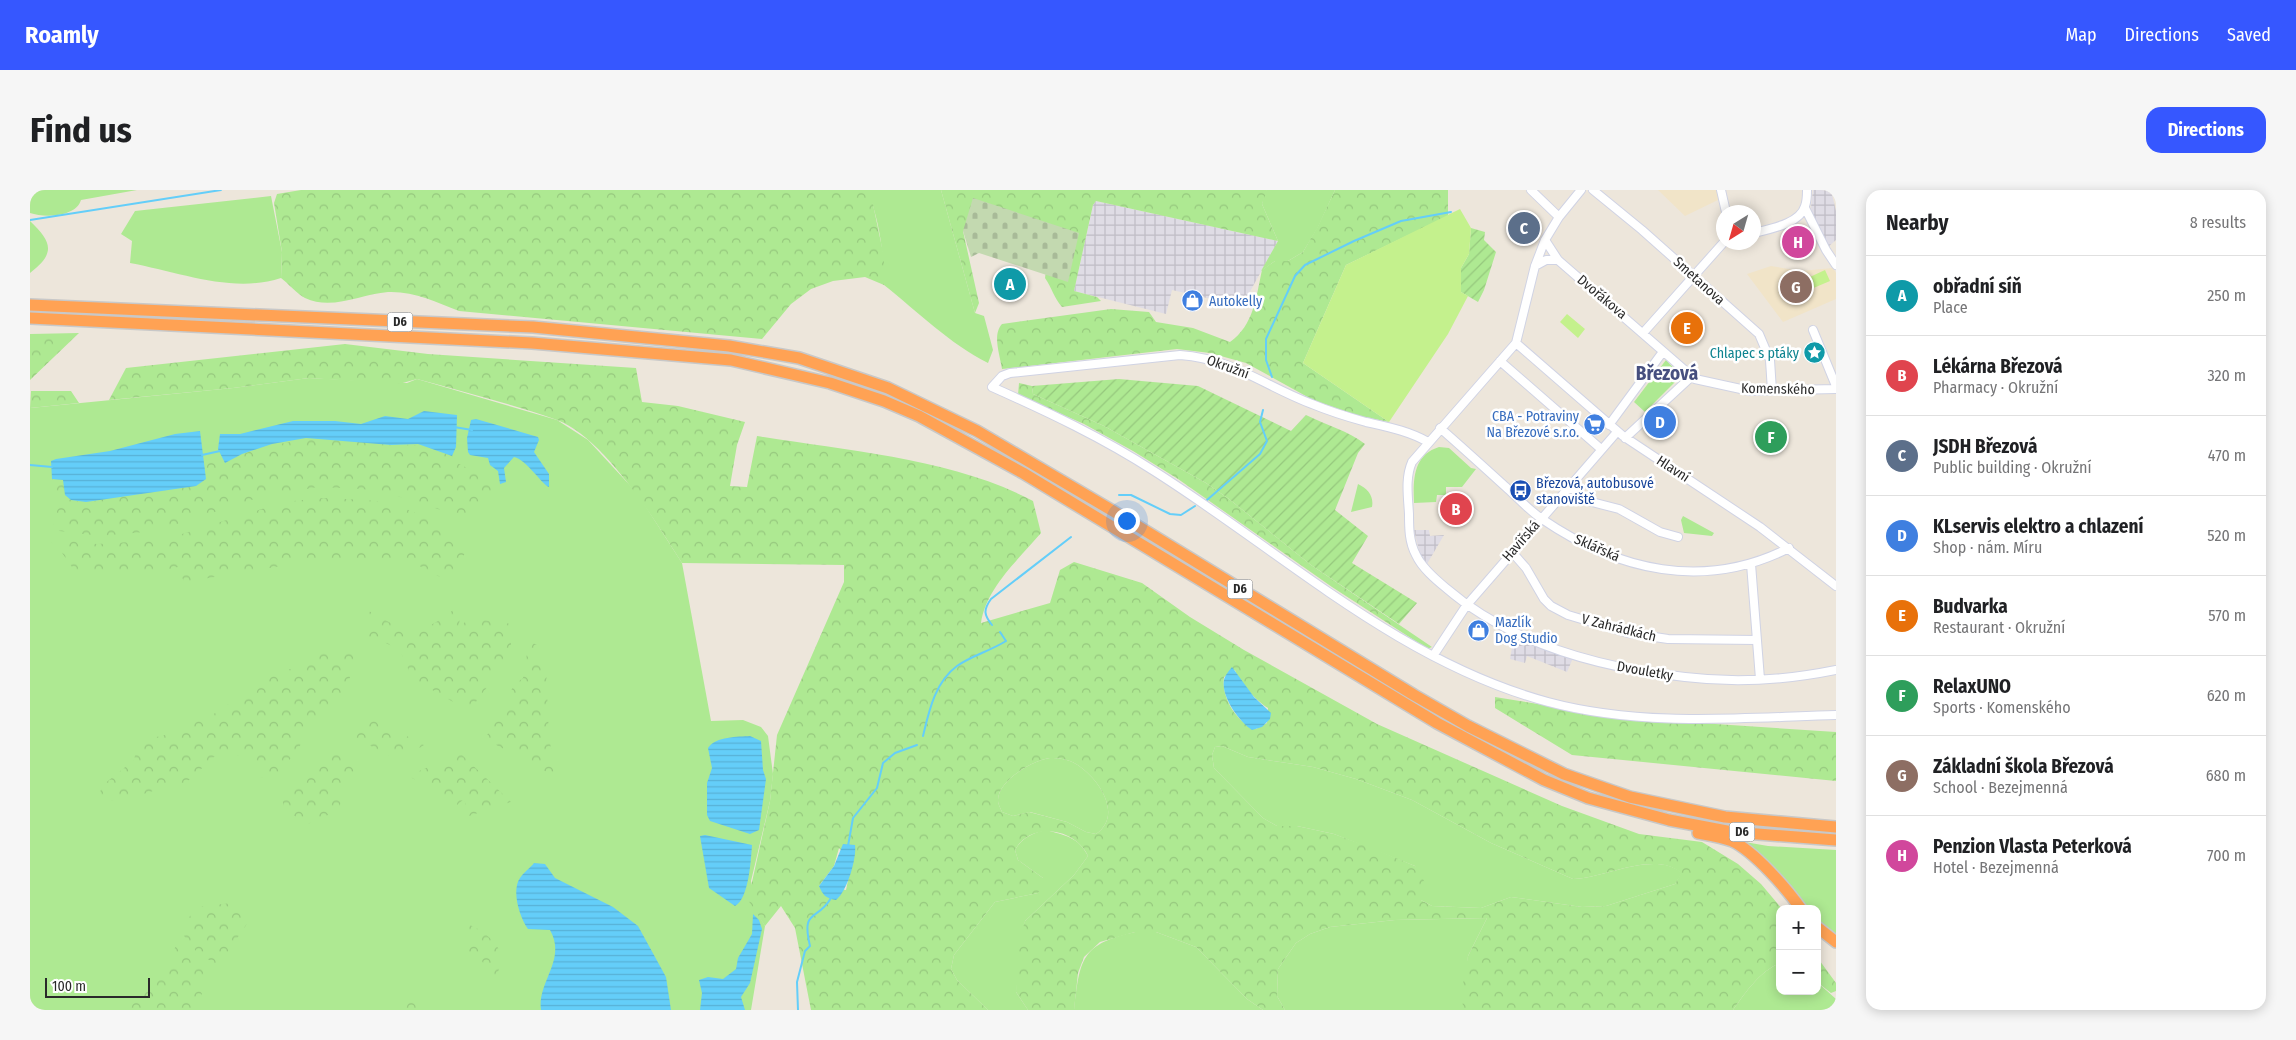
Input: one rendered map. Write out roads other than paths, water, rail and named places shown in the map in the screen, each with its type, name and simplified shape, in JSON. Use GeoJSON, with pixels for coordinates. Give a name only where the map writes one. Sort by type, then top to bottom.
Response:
{"type":"FeatureCollection","features":[{"type":"Feature","properties":{"kind":"highway","name":"D6"},"geometry":{"type":"LineString","coordinates":[[30,305],[533,328],[769,352],[799,358],[888,388],[977,431],[1113,511],[1414,695],[1500,743],[1564,774],[1597,787],[1638,799],[1734,818],[1836,827]]}},
{"type":"Feature","properties":{"kind":"highway","name":"D6"},"geometry":{"type":"LineString","coordinates":[[30,318],[532,343],[678,355],[762,366],[796,373],[854,390],[928,421],[1023,473],[1488,752],[1544,780],[1580,794],[1649,816],[1732,832],[1836,840]]}},
{"type":"Feature","properties":{"kind":"highway"},"geometry":{"type":"LineString","coordinates":[[1684,808],[1696,806],[1746,813],[1836,821]]}},
{"type":"Feature","properties":{"kind":"highway"},"geometry":{"type":"LineString","coordinates":[[1649,816],[1669,825],[1732,841],[1754,857],[1784,886],[1798,905]]}},
{"type":"Feature","properties":{"kind":"highway"},"geometry":{"type":"LineString","coordinates":[[1821,930],[1836,942]]}},
{"type":"Feature","properties":{"kind":"street"},"geometry":{"type":"LineString","coordinates":[[1531,190],[1558,217]]}},
{"type":"Feature","properties":{"kind":"street"},"geometry":{"type":"LineString","coordinates":[[1466,606],[1425,568],[1416,555],[1411,542],[1408,474],[1412,462],[1428,442],[1516,343],[1535,266],[1545,240],[1558,217],[1581,190]]}},
{"type":"Feature","properties":{"kind":"street","name":"Smetanova"},"geometry":{"type":"LineString","coordinates":[[1594,190],[1618,212],[1631,220],[1759,334],[1770,360],[1772,391]]}},
{"type":"Feature","properties":{"kind":"street"},"geometry":{"type":"LineString","coordinates":[[1721,190],[1724,205]]}},
{"type":"Feature","properties":{"kind":"street"},"geometry":{"type":"LineString","coordinates":[[1807,190],[1805,208],[1826,250],[1836,265]]}},
{"type":"Feature","properties":{"kind":"street"},"geometry":{"type":"LineString","coordinates":[[1761,231],[1772,229],[1791,220],[1805,208]]}},
{"type":"Feature","properties":{"kind":"street","name":"Dvořákova"},"geometry":{"type":"LineString","coordinates":[[1545,240],[1558,260],[1691,377]]}},
{"type":"Feature","properties":{"kind":"street"},"geometry":{"type":"LineString","coordinates":[[1643,333],[1717,250]]}},
{"type":"Feature","properties":{"kind":"street"},"geometry":{"type":"LineString","coordinates":[[1535,266],[1546,260],[1558,260]]}},
{"type":"Feature","properties":{"kind":"street","name":"Komenského"},"geometry":{"type":"LineString","coordinates":[[1691,377],[1706,383],[1750,391],[1836,387],[1812,330]]}},
{"type":"Feature","properties":{"kind":"street","name":"Hlavní"},"geometry":{"type":"LineString","coordinates":[[1516,343],[1617,432],[1742,514],[1789,548],[1836,586]]}},
{"type":"Feature","properties":{"kind":"street"},"geometry":{"type":"LineString","coordinates":[[1609,425],[1662,352]]}},
{"type":"Feature","properties":{"kind":"street","name":"Okružní"},"geometry":{"type":"LineString","coordinates":[[1428,442],[1413,433],[1363,421],[1310,404],[1232,366],[1198,356],[1180,355],[1010,373],[1002,376],[992,388],[1085,430],[1140,462],[1369,618],[1433,656]]}},
{"type":"Feature","properties":{"kind":"street"},"geometry":{"type":"LineString","coordinates":[[1500,361],[1602,449]]}},
{"type":"Feature","properties":{"kind":"street"},"geometry":{"type":"LineString","coordinates":[[1626,438],[1691,377]]}},
{"type":"Feature","properties":{"kind":"street","name":"Sklářská"},"geometry":{"type":"LineString","coordinates":[[1440,428],[1541,519],[1596,549],[1619,558],[1674,572],[1715,572],[1751,564],[1789,548]]}},
{"type":"Feature","properties":{"kind":"street","name":"Havířská"},"geometry":{"type":"LineString","coordinates":[[1433,656],[1466,606],[1617,432]]}},
{"type":"Feature","properties":{"kind":"street"},"geometry":{"type":"LineString","coordinates":[[1569,486],[1588,501],[1618,509],[1660,532],[1678,537]]}},
{"type":"Feature","properties":{"kind":"street","name":"V Zahrádkách"},"geometry":{"type":"LineString","coordinates":[[1512,552],[1526,568],[1551,606],[1568,615],[1628,633],[1668,640],[1757,640]]}},
{"type":"Feature","properties":{"kind":"street"},"geometry":{"type":"LineString","coordinates":[[1751,564],[1760,679]]}},
{"type":"Feature","properties":{"kind":"street","name":"Dvouletky"},"geometry":{"type":"LineString","coordinates":[[1466,606],[1516,634],[1579,656],[1630,670],[1687,677],[1760,679],[1806,676],[1836,670]]}},
{"type":"Feature","properties":{"kind":"street"},"geometry":{"type":"LineString","coordinates":[[1433,656],[1482,680],[1516,692],[1597,712],[1644,717],[1691,718],[1836,715]]}},
{"type":"Feature","properties":{"kind":"water"},"geometry":{"type":"Polygon","coordinates":[[[424,411],[457,415],[456,447],[452,456],[418,444],[391,445],[306,438],[272,444],[242,454],[225,463],[218,449],[220,434],[240,434],[293,421],[335,421],[361,424],[385,416],[408,419],[424,411]]]}},
{"type":"Feature","properties":{"kind":"water"},"geometry":{"type":"Polygon","coordinates":[[[476,419],[538,437],[539,440],[534,452],[549,474],[549,487],[524,463],[514,457],[504,468],[506,482],[500,484],[498,471],[490,465],[488,458],[470,455],[468,452],[467,438],[471,420],[476,419]]]}},
{"type":"Feature","properties":{"kind":"water"},"geometry":{"type":"Polygon","coordinates":[[[200,431],[206,479],[196,486],[86,502],[71,500],[65,495],[63,480],[52,479],[51,461],[56,459],[110,451],[175,434],[200,431]]]}},
{"type":"Feature","properties":{"kind":"water"},"geometry":{"type":"Polygon","coordinates":[[[1232,667],[1254,697],[1271,713],[1270,719],[1262,727],[1252,730],[1237,715],[1228,701],[1225,694],[1224,680],[1232,667]]]}},
{"type":"Feature","properties":{"kind":"water"},"geometry":{"type":"Polygon","coordinates":[[[750,736],[761,741],[763,770],[766,779],[759,830],[750,834],[710,821],[707,815],[707,783],[712,768],[708,748],[716,741],[722,739],[750,736]]]}},
{"type":"Feature","properties":{"kind":"water"},"geometry":{"type":"Polygon","coordinates":[[[705,835],[752,845],[746,887],[740,902],[735,906],[709,888],[700,836],[705,835]]]}},
{"type":"Feature","properties":{"kind":"water"},"geometry":{"type":"Polygon","coordinates":[[[843,844],[855,845],[855,851],[847,883],[836,900],[825,896],[819,886],[834,866],[843,844]]]}},
{"type":"Feature","properties":{"kind":"water"},"geometry":{"type":"Polygon","coordinates":[[[534,863],[545,864],[555,878],[613,907],[638,926],[666,977],[671,1010],[541,1010],[543,990],[554,961],[554,941],[550,930],[528,929],[522,918],[516,897],[517,883],[534,863]]]}},
{"type":"Feature","properties":{"kind":"water"},"geometry":{"type":"Polygon","coordinates":[[[753,914],[759,920],[762,929],[750,983],[741,997],[745,1010],[700,1010],[702,993],[699,980],[708,977],[723,979],[736,969],[738,958],[752,934],[753,914]]]}},
{"type":"Feature","properties":{"kind":"waterway"},"geometry":{"type":"LineString","coordinates":[[30,220],[221,190]]}},
{"type":"Feature","properties":{"kind":"waterway"},"geometry":{"type":"LineString","coordinates":[[1272,377],[1266,360],[1266,339],[1295,276],[1305,265],[1401,221],[1451,212]]}},
{"type":"Feature","properties":{"kind":"waterway"},"geometry":{"type":"LineString","coordinates":[[1207,500],[1260,454],[1267,441],[1260,422],[1263,410]]}},
{"type":"Feature","properties":{"kind":"waterway"},"geometry":{"type":"LineString","coordinates":[[454,427],[472,430]]}},
{"type":"Feature","properties":{"kind":"waterway"},"geometry":{"type":"LineString","coordinates":[[202,455],[220,451]]}},
{"type":"Feature","properties":{"kind":"waterway"},"geometry":{"type":"LineString","coordinates":[[30,465],[52,467]]}},
{"type":"Feature","properties":{"kind":"waterway"},"geometry":{"type":"LineString","coordinates":[[1119,495],[1131,495],[1170,514],[1181,515],[1195,506]]}},
{"type":"Feature","properties":{"kind":"waterway"},"geometry":{"type":"LineString","coordinates":[[992,625],[987,618],[986,612],[991,599],[1071,537]]}},
{"type":"Feature","properties":{"kind":"waterway"},"geometry":{"type":"LineString","coordinates":[[923,736],[934,698],[943,680],[962,662],[1006,641],[1000,632]]}},
{"type":"Feature","properties":{"kind":"waterway"},"geometry":{"type":"LineString","coordinates":[[848,846],[853,818],[877,788],[883,763],[895,753],[917,745]]}},
{"type":"Feature","properties":{"kind":"waterway"},"geometry":{"type":"LineString","coordinates":[[798,1010],[797,982],[805,951],[810,946],[808,934],[809,920],[831,898]]}},
{"type":"Feature","properties":{"kind":"place","name":"JSDH Březová"},"geometry":{"type":"Point","coordinates":[1524,228]}},
{"type":"Feature","properties":{"kind":"place","name":"Penzion Vlasta Peterková"},"geometry":{"type":"Point","coordinates":[1798,242]}},
{"type":"Feature","properties":{"kind":"place","name":"obřadní síň"},"geometry":{"type":"Point","coordinates":[1010,284]}},
{"type":"Feature","properties":{"kind":"place","name":"Základní škola Březová"},"geometry":{"type":"Point","coordinates":[1796,287]}},
{"type":"Feature","properties":{"kind":"place","name":"Autokelly"},"geometry":{"type":"Point","coordinates":[1193,301]}},
{"type":"Feature","properties":{"kind":"place","name":"Budvarka"},"geometry":{"type":"Point","coordinates":[1687,328]}},
{"type":"Feature","properties":{"kind":"place","name":"Chlapec s ptáky"},"geometry":{"type":"Point","coordinates":[1815,353]}},
{"type":"Feature","properties":{"kind":"place","name":"KLservis elektro a chlazení"},"geometry":{"type":"Point","coordinates":[1660,422]}},
{"type":"Feature","properties":{"kind":"place","name":"CBA - Potraviny Na Březové s.r.o."},"geometry":{"type":"Point","coordinates":[1595,424]}},
{"type":"Feature","properties":{"kind":"place","name":"RelaxUNO"},"geometry":{"type":"Point","coordinates":[1771,437]}},
{"type":"Feature","properties":{"kind":"place","name":"Březová, autobusové stanoviště"},"geometry":{"type":"Point","coordinates":[1520,491]}},
{"type":"Feature","properties":{"kind":"place","name":"Lékárna Březová"},"geometry":{"type":"Point","coordinates":[1456,509]}},
{"type":"Feature","properties":{"kind":"place","name":"Mazlík Dog Studio"},"geometry":{"type":"Point","coordinates":[1479,630]}},
{"type":"Feature","properties":{"kind":"district","name":"Březová"},"geometry":{"type":"Point","coordinates":[1667,373]}}]}
